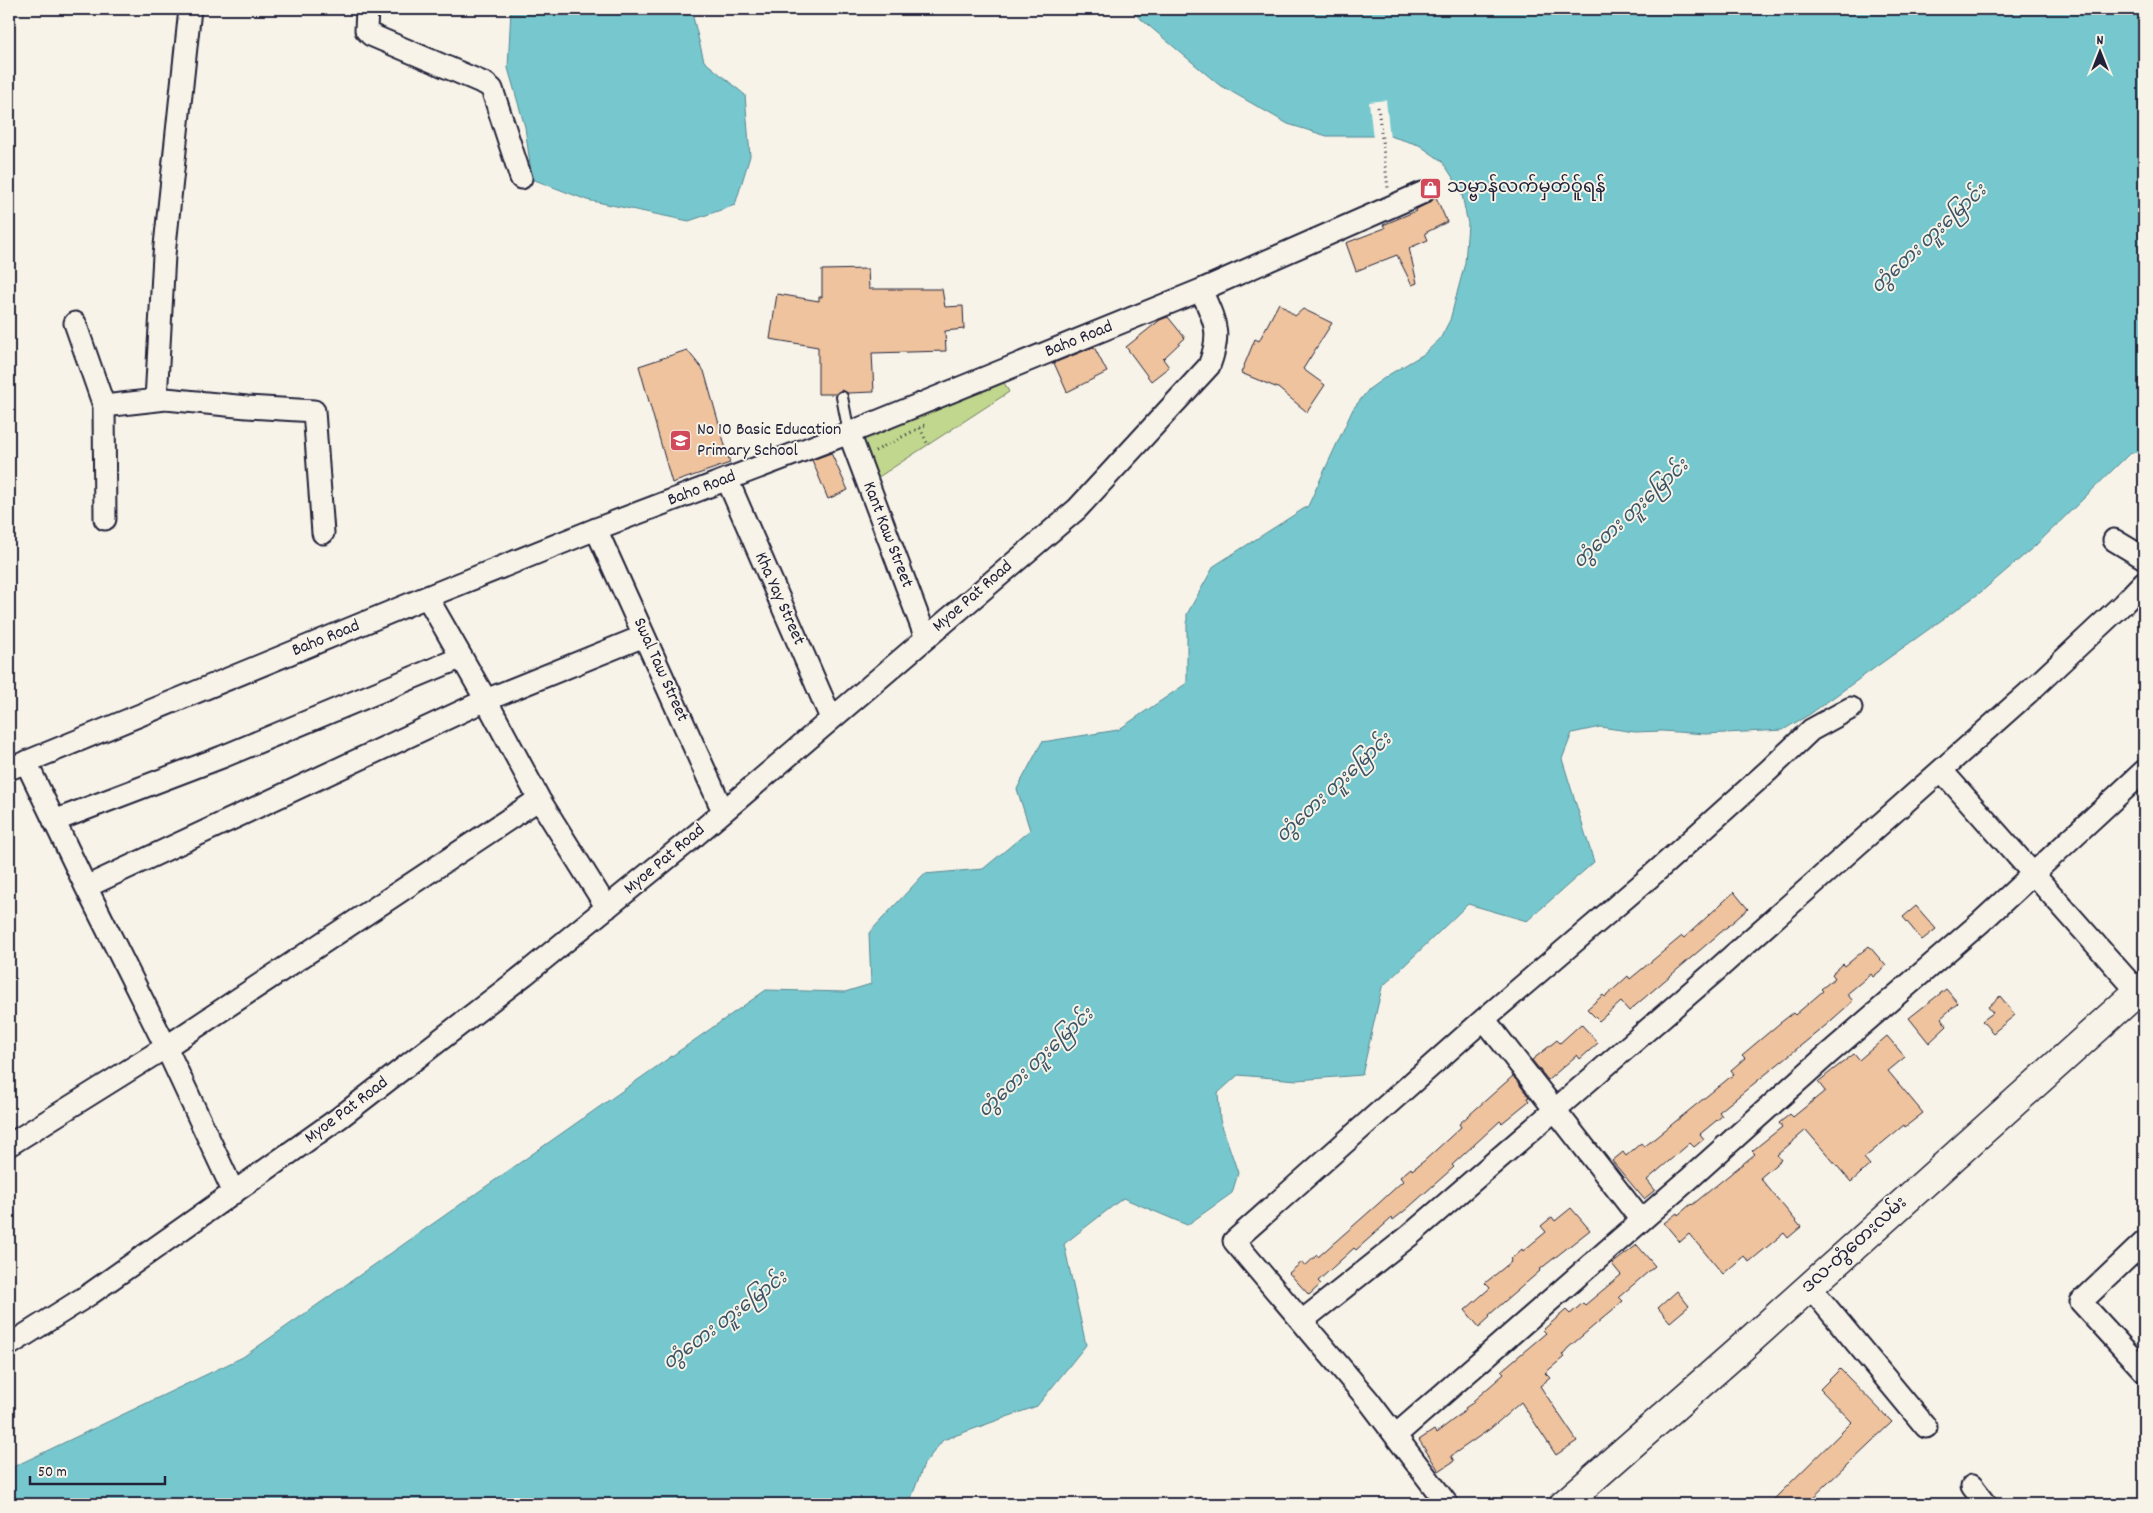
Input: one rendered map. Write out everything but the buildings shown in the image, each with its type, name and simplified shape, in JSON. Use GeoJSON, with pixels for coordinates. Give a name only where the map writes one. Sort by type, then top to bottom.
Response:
{"type":"FeatureCollection","features":[{"type":"Feature","properties":{"kind":"main road","name":"ဒလ-တွံတေးလမ်း"},"geometry":{"type":"LineString","coordinates":[[1564,1504],[1810,1287],[2141,989]]}},
{"type":"Feature","properties":{"kind":"street"},"geometry":{"type":"LineString","coordinates":[[156,400],[164,256],[190,9]]}},
{"type":"Feature","properties":{"kind":"street"},"geometry":{"type":"LineString","coordinates":[[367,9],[366,30],[371,35],[486,84],[492,89],[521,178]]}},
{"type":"Feature","properties":{"kind":"street","name":"Baho Road"},"geometry":{"type":"LineString","coordinates":[[17,766],[596,529],[849,433],[1201,290],[1422,194]]}},
{"type":"Feature","properties":{"kind":"street","name":"Myoe Pat Road"},"geometry":{"type":"LineString","coordinates":[[9,1345],[90,1294],[339,1118],[524,975],[723,811],[1077,509],[1210,366],[1216,347],[1216,326],[1201,290]]}},
{"type":"Feature","properties":{"kind":"street"},"geometry":{"type":"LineString","coordinates":[[75,323],[104,406],[105,519]]}},
{"type":"Feature","properties":{"kind":"street"},"geometry":{"type":"LineString","coordinates":[[104,406],[166,399],[247,407],[314,410],[323,533]]}},
{"type":"Feature","properties":{"kind":"street","name":"Kant Kaw Street"},"geometry":{"type":"LineString","coordinates":[[849,433],[926,638]]}},
{"type":"Feature","properties":{"kind":"street","name":"Kha Yay Street"},"geometry":{"type":"LineString","coordinates":[[727,479],[831,718]]}},
{"type":"Feature","properties":{"kind":"street","name":"Swal Taw Street"},"geometry":{"type":"LineString","coordinates":[[596,529],[723,811]]}},
{"type":"Feature","properties":{"kind":"street"},"geometry":{"type":"LineString","coordinates":[[2114,540],[2144,558]]}},
{"type":"Feature","properties":{"kind":"street"},"geometry":{"type":"LineString","coordinates":[[1302,1321],[1408,1236],[1712,974],[1942,771],[2124,604],[2144,582]]}},
{"type":"Feature","properties":{"kind":"street"},"geometry":{"type":"LineString","coordinates":[[427,597],[460,658],[486,700],[539,799],[606,908]]}},
{"type":"Feature","properties":{"kind":"street"},"geometry":{"type":"LineString","coordinates":[[86,887],[486,700],[644,636]]}},
{"type":"Feature","properties":{"kind":"street"},"geometry":{"type":"LineString","coordinates":[[54,821],[222,757],[460,658]]}},
{"type":"Feature","properties":{"kind":"street"},"geometry":{"type":"LineString","coordinates":[[1447,1504],[1396,1435],[1234,1241],[1484,1019],[1664,864],[1811,730],[1852,708]]}},
{"type":"Feature","properties":{"kind":"street"},"geometry":{"type":"LineString","coordinates":[[17,766],[54,821],[166,1047],[234,1193]]}},
{"type":"Feature","properties":{"kind":"street"},"geometry":{"type":"LineString","coordinates":[[1942,771],[2033,873],[2141,989]]}},
{"type":"Feature","properties":{"kind":"street"},"geometry":{"type":"LineString","coordinates":[[1396,1435],[1827,1054],[1981,922],[2144,771]]}},
{"type":"Feature","properties":{"kind":"street"},"geometry":{"type":"LineString","coordinates":[[9,1145],[166,1047],[539,799]]}},
{"type":"Feature","properties":{"kind":"street"},"geometry":{"type":"LineString","coordinates":[[1484,1019],[1641,1220]]}},
{"type":"Feature","properties":{"kind":"street"},"geometry":{"type":"LineString","coordinates":[[2144,1242],[2081,1302],[2144,1371]]}},
{"type":"Feature","properties":{"kind":"street"},"geometry":{"type":"LineString","coordinates":[[1810,1287],[1926,1427]]}},
{"type":"Feature","properties":{"kind":"street"},"geometry":{"type":"LineString","coordinates":[[1972,1486],[1986,1504]]}},
{"type":"Feature","properties":{"kind":"lane"},"geometry":{"type":"LineString","coordinates":[[842,397],[849,433]]}},
{"type":"Feature","properties":{"kind":"path"},"geometry":{"type":"LineString","coordinates":[[1378,107],[1388,185]]}},
{"type":"Feature","properties":{"kind":"path"},"geometry":{"type":"LineString","coordinates":[[916,420],[928,445]]}},
{"type":"Feature","properties":{"kind":"green space"},"geometry":{"type":"Polygon","coordinates":[[[1000,375],[1009,392],[877,478],[859,433],[1000,375]]]}},
{"type":"Feature","properties":{"kind":"water"},"geometry":{"type":"Polygon","coordinates":[[[511,9],[691,9],[704,61],[745,95],[750,156],[735,205],[689,221],[587,200],[532,179],[525,127],[508,68],[511,9]]]}},
{"type":"Feature","properties":{"kind":"water","name":"တွံတေး တူးမြောင်း"},"geometry":{"type":"Polygon","coordinates":[[[1129,9],[2144,9],[2144,449],[2129,454],[2036,545],[1981,592],[1810,714],[1783,730],[1706,734],[1662,731],[1635,732],[1600,727],[1572,733],[1562,759],[1594,862],[1527,921],[1468,904],[1382,987],[1362,1075],[1297,1080],[1238,1075],[1218,1093],[1220,1120],[1238,1173],[1232,1193],[1187,1225],[1123,1198],[1064,1244],[1086,1345],[1037,1406],[943,1440],[924,1464],[909,1504],[9,1504],[9,1469],[243,1357],[766,990],[845,992],[871,984],[869,933],[924,874],[983,869],[1030,830],[1017,789],[1042,742],[1118,730],[1187,683],[1187,614],[1214,566],[1308,506],[1353,409],[1369,389],[1424,354],[1440,339],[1450,320],[1465,263],[1468,224],[1461,190],[1442,161],[1419,145],[1390,136],[1327,136],[1288,124],[1218,84],[1129,9]]]}},
{"type":"Feature","properties":{"kind":"pier"},"geometry":{"type":"Polygon","coordinates":[[[1386,100],[1390,139],[1373,139],[1369,102],[1386,100]]]}},
{"type":"Feature","properties":{"kind":"place","name":"သမ္ဗာန်လက်မှတ်ဝ်ူရန်"},"geometry":{"type":"Point","coordinates":[1431,188]}},
{"type":"Feature","properties":{"kind":"place","name":"No 10 Basic Education Primary School"},"geometry":{"type":"Point","coordinates":[681,440]}}]}
